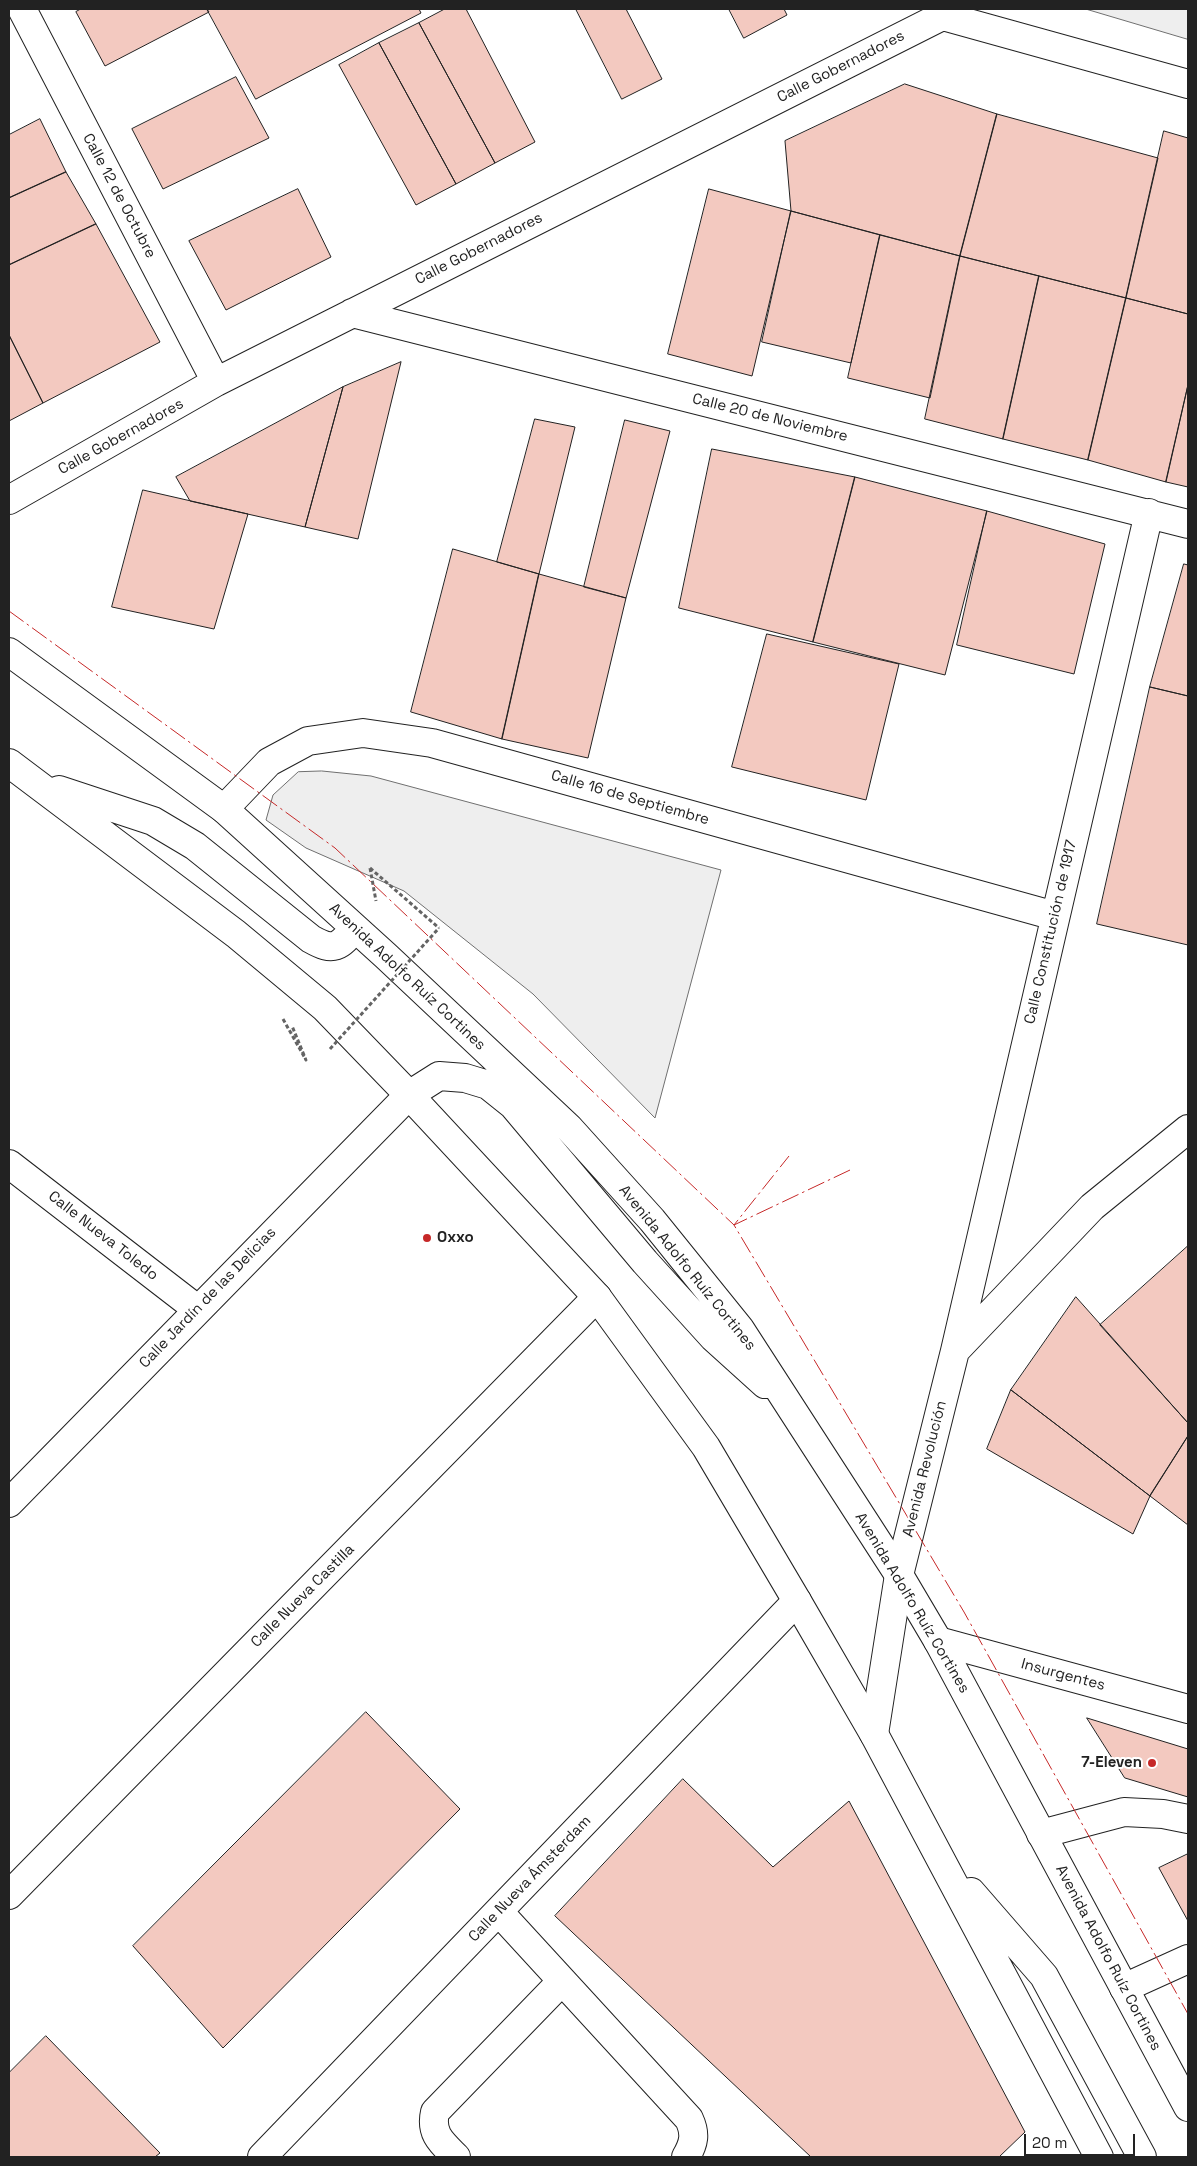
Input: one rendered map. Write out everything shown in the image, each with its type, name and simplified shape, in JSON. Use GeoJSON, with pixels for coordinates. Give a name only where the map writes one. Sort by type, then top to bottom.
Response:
{"type":"FeatureCollection","features":[{"type":"Feature","properties":{"kind":"street","name":"Calle 12 de Octubre"},"geometry":{"type":"LineString","coordinates":[[22,9],[216,382]]}},
{"type":"Feature","properties":{"kind":"street","name":"Calle Gobernadores"},"geometry":{"type":"LineString","coordinates":[[9,500],[216,382],[946,11]]}},
{"type":"Feature","properties":{"kind":"street"},"geometry":{"type":"LineString","coordinates":[[946,11],[1188,84]]}},
{"type":"Feature","properties":{"kind":"street","name":"Calle 20 de Noviembre"},"geometry":{"type":"LineString","coordinates":[[352,313],[1188,524]]}},
{"type":"Feature","properties":{"kind":"street","name":"Calle Constitución de 1917"},"geometry":{"type":"LineString","coordinates":[[954,1351],[1149,513]]}},
{"type":"Feature","properties":{"kind":"street","name":"Avenida Adolfo Ruíz Cortines"},"geometry":{"type":"LineString","coordinates":[[9,652],[224,809],[570,1128],[652,1220],[740,1329],[899,1575],[938,1641],[1188,2107]]}},
{"type":"Feature","properties":{"kind":"street","name":"Calle 16 de Septiembre"},"geometry":{"type":"LineString","coordinates":[[224,809],[269,762],[308,741],[364,732],[432,743],[1055,916]]}},
{"type":"Feature","properties":{"kind":"street"},"geometry":{"type":"LineString","coordinates":[[9,763],[236,934],[317,1002],[409,1095],[597,1297],[706,1447],[798,1601],[874,1734],[1096,2155]]}},
{"type":"Feature","properties":{"kind":"street"},"geometry":{"type":"LineString","coordinates":[[38,784],[153,821],[195,846],[310,939],[322,945],[333,947],[344,942],[355,928]]}},
{"type":"Feature","properties":{"kind":"street","name":"Calle Jardín de las Delicias"},"geometry":{"type":"LineString","coordinates":[[9,1503],[197,1309],[409,1095],[439,1076],[465,1078],[488,1085],[514,1105],[645,1262],[712,1337],[793,1409]]}},
{"type":"Feature","properties":{"kind":"street"},"geometry":{"type":"LineString","coordinates":[[954,1351],[1092,1206],[1188,1129]]}},
{"type":"Feature","properties":{"kind":"street","name":"Calle Nueva Toledo"},"geometry":{"type":"LineString","coordinates":[[9,1164],[197,1309]]}},
{"type":"Feature","properties":{"kind":"street","name":"Calle Nueva Castilla"},"geometry":{"type":"LineString","coordinates":[[9,1895],[597,1297]]}},
{"type":"Feature","properties":{"kind":"street","name":"Avenida Revolución"},"geometry":{"type":"LineString","coordinates":[[874,1734],[899,1575],[954,1351]]}},
{"type":"Feature","properties":{"kind":"street","name":"Calle Nueva Ámsterdam"},"geometry":{"type":"LineString","coordinates":[[262,2157],[798,1601]]}},
{"type":"Feature","properties":{"kind":"street","name":"Insurgentes"},"geometry":{"type":"LineString","coordinates":[[938,1641],[1188,1708]]}},
{"type":"Feature","properties":{"kind":"street"},"geometry":{"type":"LineString","coordinates":[[1041,1834],[1124,1812],[1163,1814],[1188,1819]]}},
{"type":"Feature","properties":{"kind":"street"},"geometry":{"type":"LineString","coordinates":[[938,1855],[1044,1976],[1142,2157]]}},
{"type":"Feature","properties":{"kind":"street"},"geometry":{"type":"LineString","coordinates":[[499,1912],[689,2119],[694,2130],[694,2144],[686,2157]]}},
{"type":"Feature","properties":{"kind":"street"},"geometry":{"type":"LineString","coordinates":[[1124,1988],[1188,1960]]}},
{"type":"Feature","properties":{"kind":"street"},"geometry":{"type":"LineString","coordinates":[[456,2157],[437,2138],[432,2122],[435,2112],[562,1981]]}},
{"type":"Feature","properties":{"kind":"path"},"geometry":{"type":"LineString","coordinates":[[330,1049],[439,928],[370,868]]}},
{"type":"Feature","properties":{"kind":"shaded area"},"geometry":{"type":"Polygon","coordinates":[[[1086,9],[1188,9],[1188,39],[1086,9]]]}},
{"type":"Feature","properties":{"kind":"shaded area"},"geometry":{"type":"Polygon","coordinates":[[[322,771],[371,776],[721,870],[655,1118],[533,994],[404,891],[306,848],[266,820],[273,795],[298,772],[322,771]]]}},
{"type":"Feature","properties":{"kind":"building"},"geometry":{"type":"Polygon","coordinates":[[[81,9],[207,9],[209,12],[105,66],[76,12],[81,9]]]}},
{"type":"Feature","properties":{"kind":"building"},"geometry":{"type":"Polygon","coordinates":[[[207,9],[419,9],[421,13],[256,99],[207,9]]]}},
{"type":"Feature","properties":{"kind":"building"},"geometry":{"type":"Polygon","coordinates":[[[445,9],[466,9],[535,142],[495,163],[419,23],[445,9]]]}},
{"type":"Feature","properties":{"kind":"building"},"geometry":{"type":"Polygon","coordinates":[[[576,9],[626,9],[662,79],[622,99],[576,9]]]}},
{"type":"Feature","properties":{"kind":"building"},"geometry":{"type":"Polygon","coordinates":[[[729,9],[784,9],[787,15],[744,38],[729,9]]]}},
{"type":"Feature","properties":{"kind":"building"},"geometry":{"type":"Polygon","coordinates":[[[419,23],[495,163],[456,184],[379,43],[419,23]]]}},
{"type":"Feature","properties":{"kind":"building"},"geometry":{"type":"Polygon","coordinates":[[[379,43],[456,184],[416,205],[339,65],[379,43]]]}},
{"type":"Feature","properties":{"kind":"building"},"geometry":{"type":"Polygon","coordinates":[[[236,77],[269,138],[163,189],[132,129],[236,77]]]}},
{"type":"Feature","properties":{"kind":"building"},"geometry":{"type":"Polygon","coordinates":[[[905,84],[997,114],[960,256],[791,211],[785,141],[905,84]]]}},
{"type":"Feature","properties":{"kind":"building"},"geometry":{"type":"Polygon","coordinates":[[[997,114],[1158,158],[1126,298],[960,256],[997,114]]]}},
{"type":"Feature","properties":{"kind":"building"},"geometry":{"type":"Polygon","coordinates":[[[40,119],[66,172],[9,198],[9,135],[40,119]]]}},
{"type":"Feature","properties":{"kind":"building"},"geometry":{"type":"Polygon","coordinates":[[[1164,131],[1188,138],[1188,314],[1126,298],[1164,131]]]}},
{"type":"Feature","properties":{"kind":"building"},"geometry":{"type":"Polygon","coordinates":[[[66,172],[96,224],[9,265],[9,198],[66,172]]]}},
{"type":"Feature","properties":{"kind":"building"},"geometry":{"type":"Polygon","coordinates":[[[298,189],[331,257],[226,310],[189,241],[298,189]]]}},
{"type":"Feature","properties":{"kind":"building"},"geometry":{"type":"Polygon","coordinates":[[[709,189],[791,211],[752,376],[668,354],[709,189]]]}},
{"type":"Feature","properties":{"kind":"building"},"geometry":{"type":"Polygon","coordinates":[[[791,211],[880,235],[851,363],[762,342],[791,211]]]}},
{"type":"Feature","properties":{"kind":"building"},"geometry":{"type":"Polygon","coordinates":[[[96,224],[160,342],[43,403],[9,335],[9,265],[96,224]]]}},
{"type":"Feature","properties":{"kind":"building"},"geometry":{"type":"Polygon","coordinates":[[[880,235],[960,256],[930,398],[848,378],[880,235]]]}},
{"type":"Feature","properties":{"kind":"building"},"geometry":{"type":"Polygon","coordinates":[[[960,256],[1039,276],[1003,439],[925,419],[960,256]]]}},
{"type":"Feature","properties":{"kind":"building"},"geometry":{"type":"Polygon","coordinates":[[[1039,276],[1126,298],[1088,460],[1003,439],[1039,276]]]}},
{"type":"Feature","properties":{"kind":"building"},"geometry":{"type":"Polygon","coordinates":[[[1126,298],[1188,314],[1188,385],[1166,482],[1088,460],[1126,298]]]}},
{"type":"Feature","properties":{"kind":"building"},"geometry":{"type":"Polygon","coordinates":[[[9,335],[43,403],[9,421],[9,335]]]}},
{"type":"Feature","properties":{"kind":"building"},"geometry":{"type":"Polygon","coordinates":[[[401,362],[358,539],[305,527],[343,387],[401,362]]]}},
{"type":"Feature","properties":{"kind":"building"},"geometry":{"type":"Polygon","coordinates":[[[1188,385],[1188,487],[1166,482],[1188,385]]]}},
{"type":"Feature","properties":{"kind":"building"},"geometry":{"type":"Polygon","coordinates":[[[343,387],[305,527],[190,501],[176,477],[343,387]]]}},
{"type":"Feature","properties":{"kind":"building"},"geometry":{"type":"Polygon","coordinates":[[[535,419],[575,427],[539,574],[497,562],[535,419]]]}},
{"type":"Feature","properties":{"kind":"building"},"geometry":{"type":"Polygon","coordinates":[[[625,420],[670,431],[626,598],[584,587],[625,420]]]}},
{"type":"Feature","properties":{"kind":"building"},"geometry":{"type":"Polygon","coordinates":[[[712,449],[855,477],[813,642],[679,608],[712,449]]]}},
{"type":"Feature","properties":{"kind":"building"},"geometry":{"type":"Polygon","coordinates":[[[855,477],[987,511],[945,675],[813,642],[855,477]]]}},
{"type":"Feature","properties":{"kind":"building"},"geometry":{"type":"Polygon","coordinates":[[[143,490],[248,514],[214,629],[112,607],[143,490]]]}},
{"type":"Feature","properties":{"kind":"building"},"geometry":{"type":"Polygon","coordinates":[[[987,511],[1105,544],[1074,674],[957,645],[987,511]]]}},
{"type":"Feature","properties":{"kind":"building"},"geometry":{"type":"Polygon","coordinates":[[[453,549],[539,574],[502,739],[411,712],[453,549]]]}},
{"type":"Feature","properties":{"kind":"building"},"geometry":{"type":"Polygon","coordinates":[[[1184,564],[1188,565],[1188,696],[1150,687],[1184,564]]]}},
{"type":"Feature","properties":{"kind":"building"},"geometry":{"type":"Polygon","coordinates":[[[539,574],[626,598],[588,758],[502,739],[539,574]]]}},
{"type":"Feature","properties":{"kind":"building"},"geometry":{"type":"Polygon","coordinates":[[[767,634],[899,664],[866,800],[732,767],[767,634]]]}},
{"type":"Feature","properties":{"kind":"building"},"geometry":{"type":"Polygon","coordinates":[[[1150,687],[1188,696],[1188,945],[1097,924],[1150,687]]]}},
{"type":"Feature","properties":{"kind":"building"},"geometry":{"type":"Polygon","coordinates":[[[1188,1246],[1188,1423],[1100,1325],[1188,1246]]]}},
{"type":"Feature","properties":{"kind":"building"},"geometry":{"type":"Polygon","coordinates":[[[1076,1297],[1188,1423],[1188,1436],[1150,1496],[1011,1390],[1076,1297]]]}},
{"type":"Feature","properties":{"kind":"building"},"geometry":{"type":"Polygon","coordinates":[[[1011,1390],[1150,1496],[1133,1534],[987,1449],[1011,1390]]]}},
{"type":"Feature","properties":{"kind":"building"},"geometry":{"type":"Polygon","coordinates":[[[1188,1436],[1188,1525],[1150,1496],[1188,1436]]]}},
{"type":"Feature","properties":{"kind":"building"},"geometry":{"type":"Polygon","coordinates":[[[366,1712],[460,1809],[223,2048],[133,1946],[366,1712]]]}},
{"type":"Feature","properties":{"kind":"building","name":"7-Eleven"},"geometry":{"type":"Polygon","coordinates":[[[1087,1718],[1188,1749],[1188,1797],[1125,1778],[1087,1718]]]}},
{"type":"Feature","properties":{"kind":"building"},"geometry":{"type":"Polygon","coordinates":[[[683,1779],[773,1867],[849,1801],[1025,2132],[999,2157],[811,2157],[555,1916],[683,1779]]]}},
{"type":"Feature","properties":{"kind":"building"},"geometry":{"type":"Polygon","coordinates":[[[1188,1854],[1188,1921],[1159,1868],[1188,1854]]]}},
{"type":"Feature","properties":{"kind":"building"},"geometry":{"type":"Polygon","coordinates":[[[46,2036],[160,2153],[155,2157],[9,2157],[9,2073],[46,2036]]]}},
{"type":"Feature","properties":{"kind":"power"},"geometry":{"type":"LineString","coordinates":[[9,611],[335,848],[734,1225],[789,1156]]}},
{"type":"Feature","properties":{"kind":"power"},"geometry":{"type":"LineString","coordinates":[[850,1170],[734,1225],[964,1612],[1188,2014]]}},
{"type":"Feature","properties":{"kind":"place","name":"Oxxo"},"geometry":{"type":"Point","coordinates":[427,1238]}},
{"type":"Feature","properties":{"kind":"place","name":"7-Eleven"},"geometry":{"type":"Point","coordinates":[1152,1763]}}]}
